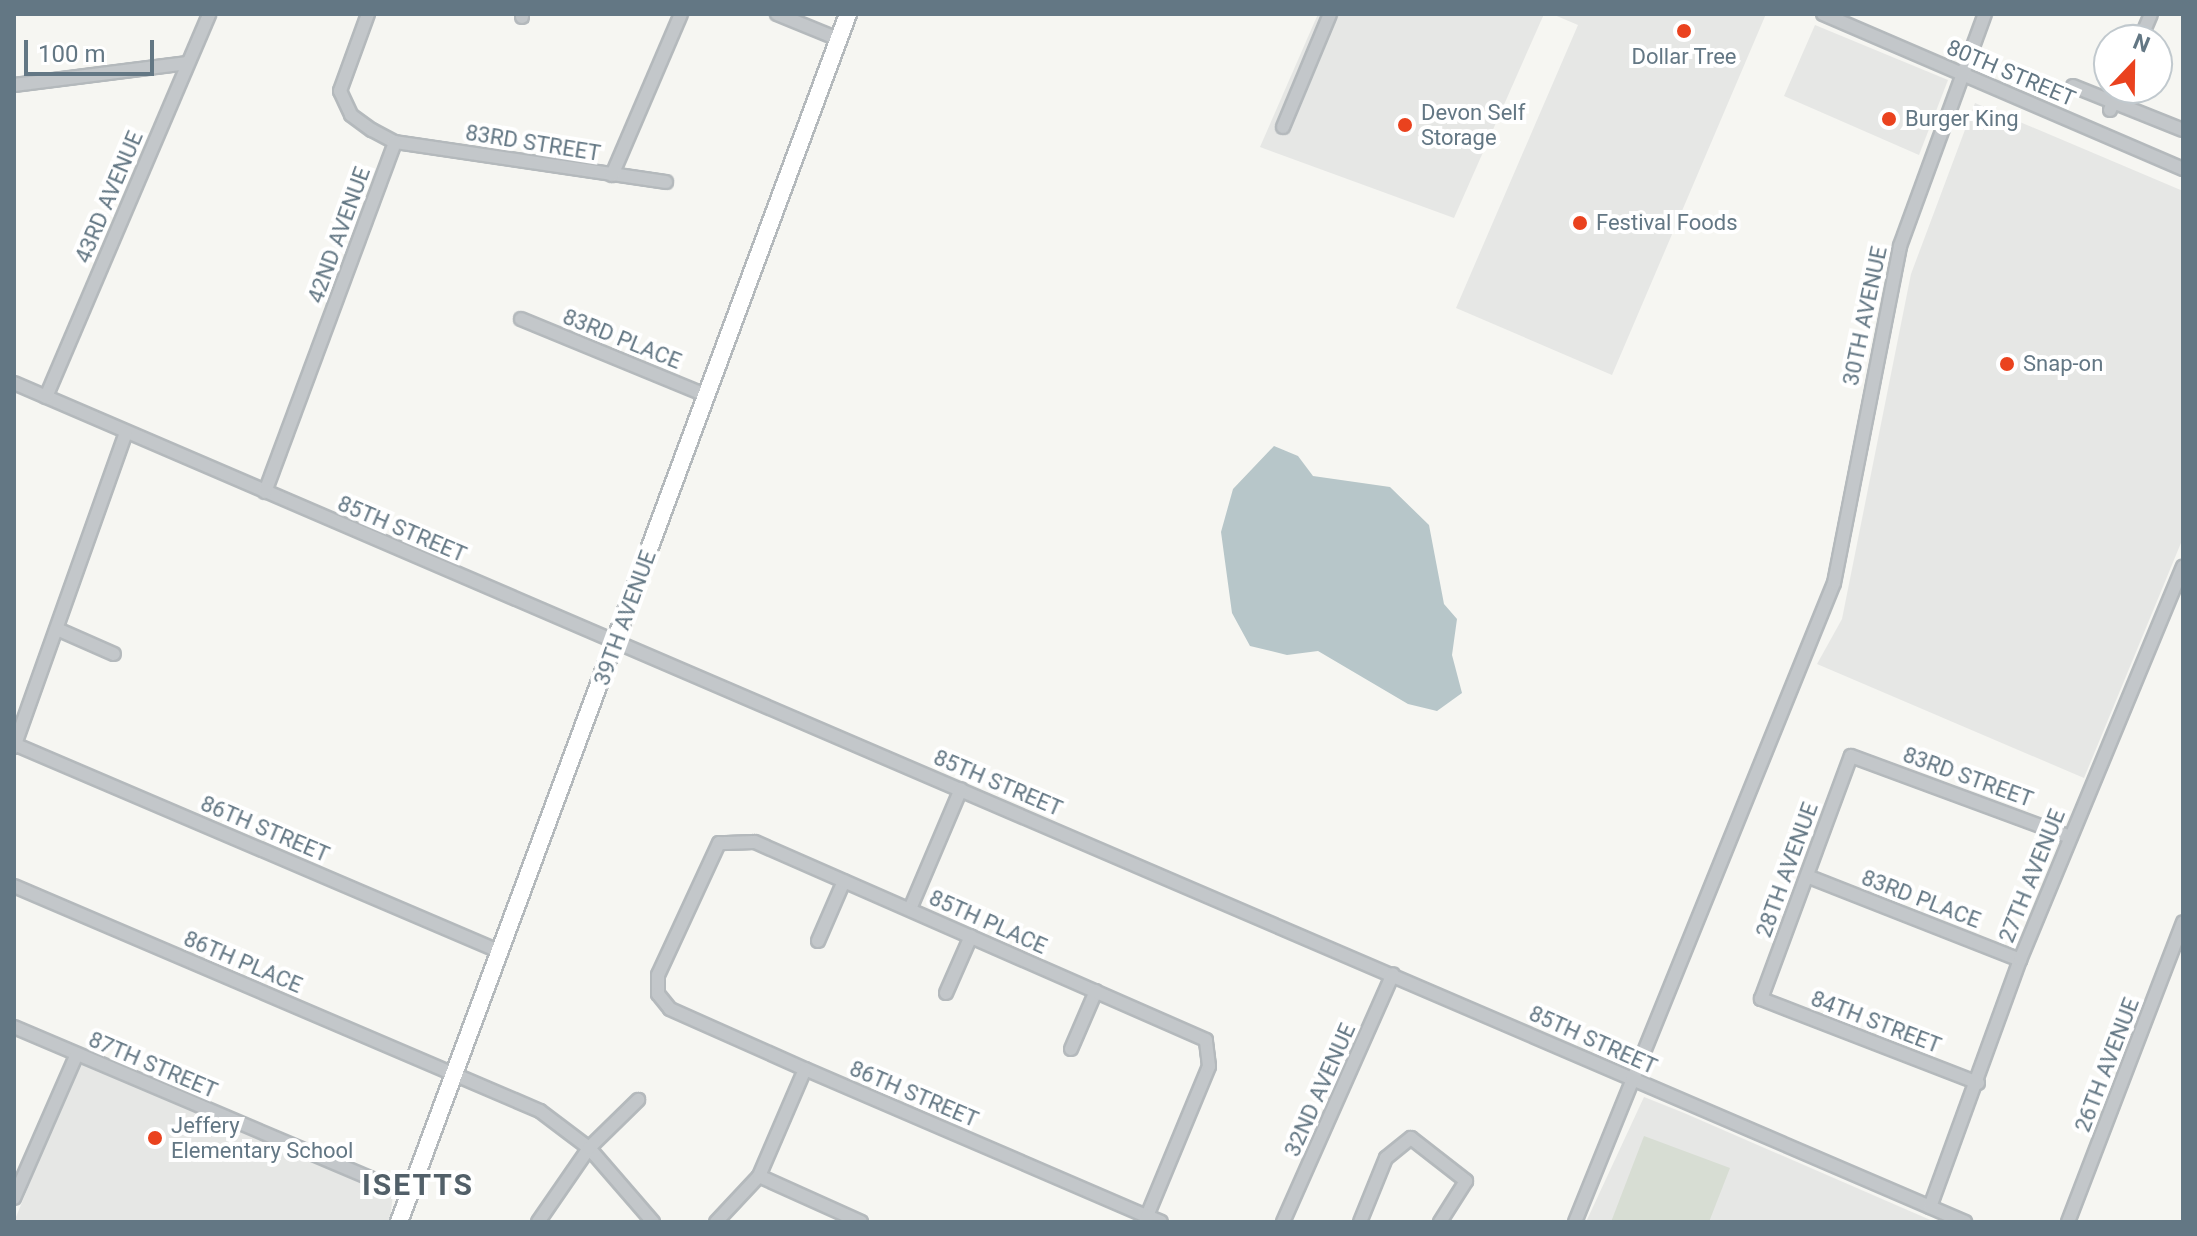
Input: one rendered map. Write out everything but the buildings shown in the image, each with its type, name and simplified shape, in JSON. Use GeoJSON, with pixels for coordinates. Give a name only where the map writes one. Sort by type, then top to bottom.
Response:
{"type":"FeatureCollection","features":[{"type":"Feature","properties":{"kind":"main road","name":"39TH AVENUE"},"geometry":{"type":"LineString","coordinates":[[399,1222],[848,14]]}},
{"type":"Feature","properties":{"kind":"street","name":"43RD AVENUE"},"geometry":{"type":"LineString","coordinates":[[46,397],[209,14]]}},
{"type":"Feature","properties":{"kind":"street"},"geometry":{"type":"LineString","coordinates":[[368,14],[340,91],[351,115],[395,142]]}},
{"type":"Feature","properties":{"kind":"street"},"geometry":{"type":"LineString","coordinates":[[612,175],[681,14]]}},
{"type":"Feature","properties":{"kind":"street"},"geometry":{"type":"LineString","coordinates":[[777,14],[838,39]]}},
{"type":"Feature","properties":{"kind":"street"},"geometry":{"type":"LineString","coordinates":[[1283,127],[1330,14]]}},
{"type":"Feature","properties":{"kind":"street","name":"80TH STREET"},"geometry":{"type":"LineString","coordinates":[[1823,14],[1853,20],[1962,72],[2183,169]]}},
{"type":"Feature","properties":{"kind":"street","name":"30TH AVENUE"},"geometry":{"type":"LineString","coordinates":[[1575,1222],[1816,636],[1835,579],[1900,246],[1985,14]]}},
{"type":"Feature","properties":{"kind":"street"},"geometry":{"type":"LineString","coordinates":[[14,85],[188,63]]}},
{"type":"Feature","properties":{"kind":"street"},"geometry":{"type":"LineString","coordinates":[[2073,86],[2111,106],[2183,130]]}},
{"type":"Feature","properties":{"kind":"street","name":"83RD STREET"},"geometry":{"type":"LineString","coordinates":[[395,142],[666,182]]}},
{"type":"Feature","properties":{"kind":"street","name":"42ND AVENUE"},"geometry":{"type":"LineString","coordinates":[[265,492],[395,142]]}},
{"type":"Feature","properties":{"kind":"street","name":"83RD PLACE"},"geometry":{"type":"LineString","coordinates":[[521,319],[708,396]]}},
{"type":"Feature","properties":{"kind":"street","name":"85TH STREET"},"geometry":{"type":"LineString","coordinates":[[14,383],[1965,1222]]}},
{"type":"Feature","properties":{"kind":"street"},"geometry":{"type":"LineString","coordinates":[[14,745],[126,433]]}},
{"type":"Feature","properties":{"kind":"street","name":"27TH AVENUE"},"geometry":{"type":"LineString","coordinates":[[1930,1207],[1978,1083],[2020,960],[2183,566]]}},
{"type":"Feature","properties":{"kind":"street"},"geometry":{"type":"LineString","coordinates":[[57,629],[114,654]]}},
{"type":"Feature","properties":{"kind":"street","name":"86TH STREET"},"geometry":{"type":"LineString","coordinates":[[14,745],[501,952]]}},
{"type":"Feature","properties":{"kind":"street","name":"83RD STREET"},"geometry":{"type":"LineString","coordinates":[[1851,756],[2070,837]]}},
{"type":"Feature","properties":{"kind":"street","name":"28TH AVENUE"},"geometry":{"type":"LineString","coordinates":[[1761,999],[1851,756]]}},
{"type":"Feature","properties":{"kind":"street"},"geometry":{"type":"LineString","coordinates":[[910,909],[961,789]]}},
{"type":"Feature","properties":{"kind":"street","name":"85TH PLACE"},"geometry":{"type":"LineString","coordinates":[[658,994],[664,961],[713,851],[727,838],[754,842],[1206,1040],[1209,1066],[1147,1216]]}},
{"type":"Feature","properties":{"kind":"street","name":"83RD PLACE"},"geometry":{"type":"LineString","coordinates":[[1807,876],[2020,960]]}},
{"type":"Feature","properties":{"kind":"street"},"geometry":{"type":"LineString","coordinates":[[818,941],[844,881]]}},
{"type":"Feature","properties":{"kind":"street","name":"86TH PLACE"},"geometry":{"type":"LineString","coordinates":[[14,886],[540,1111],[589,1148],[653,1222]]}},
{"type":"Feature","properties":{"kind":"street","name":"26TH AVENUE"},"geometry":{"type":"LineString","coordinates":[[2068,1222],[2183,922]]}},
{"type":"Feature","properties":{"kind":"street"},"geometry":{"type":"LineString","coordinates":[[946,993],[971,936]]}},
{"type":"Feature","properties":{"kind":"street","name":"32ND AVENUE"},"geometry":{"type":"LineString","coordinates":[[1283,1222],[1393,974]]}},
{"type":"Feature","properties":{"kind":"street"},"geometry":{"type":"LineString","coordinates":[[1071,1049],[1096,991]]}},
{"type":"Feature","properties":{"kind":"street","name":"86TH STREET"},"geometry":{"type":"LineString","coordinates":[[658,994],[670,1009],[1161,1222]]}},
{"type":"Feature","properties":{"kind":"street","name":"84TH STREET"},"geometry":{"type":"LineString","coordinates":[[1761,999],[1978,1083]]}},
{"type":"Feature","properties":{"kind":"street","name":"87TH STREET"},"geometry":{"type":"LineString","coordinates":[[14,1027],[410,1195]]}},
{"type":"Feature","properties":{"kind":"street"},"geometry":{"type":"LineString","coordinates":[[14,1198],[18,1174],[77,1054]]}},
{"type":"Feature","properties":{"kind":"street"},"geometry":{"type":"LineString","coordinates":[[716,1222],[759,1176],[805,1069]]}},
{"type":"Feature","properties":{"kind":"street"},"geometry":{"type":"LineString","coordinates":[[538,1222],[589,1148],[638,1100]]}},
{"type":"Feature","properties":{"kind":"street"},"geometry":{"type":"LineString","coordinates":[[1360,1222],[1386,1158],[1411,1138],[1466,1181],[1440,1222]]}},
{"type":"Feature","properties":{"kind":"street"},"geometry":{"type":"LineString","coordinates":[[759,1176],[861,1222]]}},
{"type":"Feature","properties":{"kind":"shaded area"},"geometry":{"type":"Polygon","coordinates":[[[1318,14],[1544,14],[1454,218],[1260,147],[1318,14]]]}},
{"type":"Feature","properties":{"kind":"shaded area"},"geometry":{"type":"Polygon","coordinates":[[[1552,14],[1766,14],[1612,375],[1456,308],[1578,25],[1552,14]]]}},
{"type":"Feature","properties":{"kind":"shaded area"},"geometry":{"type":"Polygon","coordinates":[[[1815,25],[1948,80],[1919,155],[1784,96],[1815,25]]]}},
{"type":"Feature","properties":{"kind":"shaded area"},"geometry":{"type":"Polygon","coordinates":[[[1975,103],[2183,191],[2183,538],[2084,778],[1817,664],[1842,619],[1911,274],[1975,103]]]}},
{"type":"Feature","properties":{"kind":"shaded area"},"geometry":{"type":"Polygon","coordinates":[[[1274,446],[1298,456],[1313,476],[1390,487],[1429,525],[1444,604],[1457,619],[1452,655],[1462,693],[1437,711],[1408,704],[1318,651],[1287,655],[1250,646],[1232,613],[1221,532],[1233,489],[1274,446]]]}},
{"type":"Feature","properties":{"kind":"shaded area","name":"Jeffery Elementary School"},"geometry":{"type":"Polygon","coordinates":[[[85,1063],[393,1193],[390,1222],[14,1222],[77,1066],[85,1063]]]}},
{"type":"Feature","properties":{"kind":"shaded area"},"geometry":{"type":"Polygon","coordinates":[[[1644,1097],[1684,1113],[1935,1222],[1586,1222],[1644,1097]]]}},
{"type":"Feature","properties":{"kind":"shaded area"},"geometry":{"type":"Polygon","coordinates":[[[1644,1136],[1730,1168],[1709,1222],[1611,1222],[1644,1136]]]}},
{"type":"Feature","properties":{"kind":"place","name":"Dollar Tree"},"geometry":{"type":"Point","coordinates":[1684,31]}},
{"type":"Feature","properties":{"kind":"place","name":"Burger King"},"geometry":{"type":"Point","coordinates":[1889,119]}},
{"type":"Feature","properties":{"kind":"place","name":"Devon Self Storage"},"geometry":{"type":"Point","coordinates":[1405,125]}},
{"type":"Feature","properties":{"kind":"place","name":"Festival Foods"},"geometry":{"type":"Point","coordinates":[1580,223]}},
{"type":"Feature","properties":{"kind":"place","name":"Snap-on"},"geometry":{"type":"Point","coordinates":[2007,364]}},
{"type":"Feature","properties":{"kind":"place","name":"Jeffery Elementary School"},"geometry":{"type":"Point","coordinates":[155,1138]}},
{"type":"Feature","properties":{"kind":"district","name":"ISETTS"},"geometry":{"type":"Point","coordinates":[418,1185]}}]}
